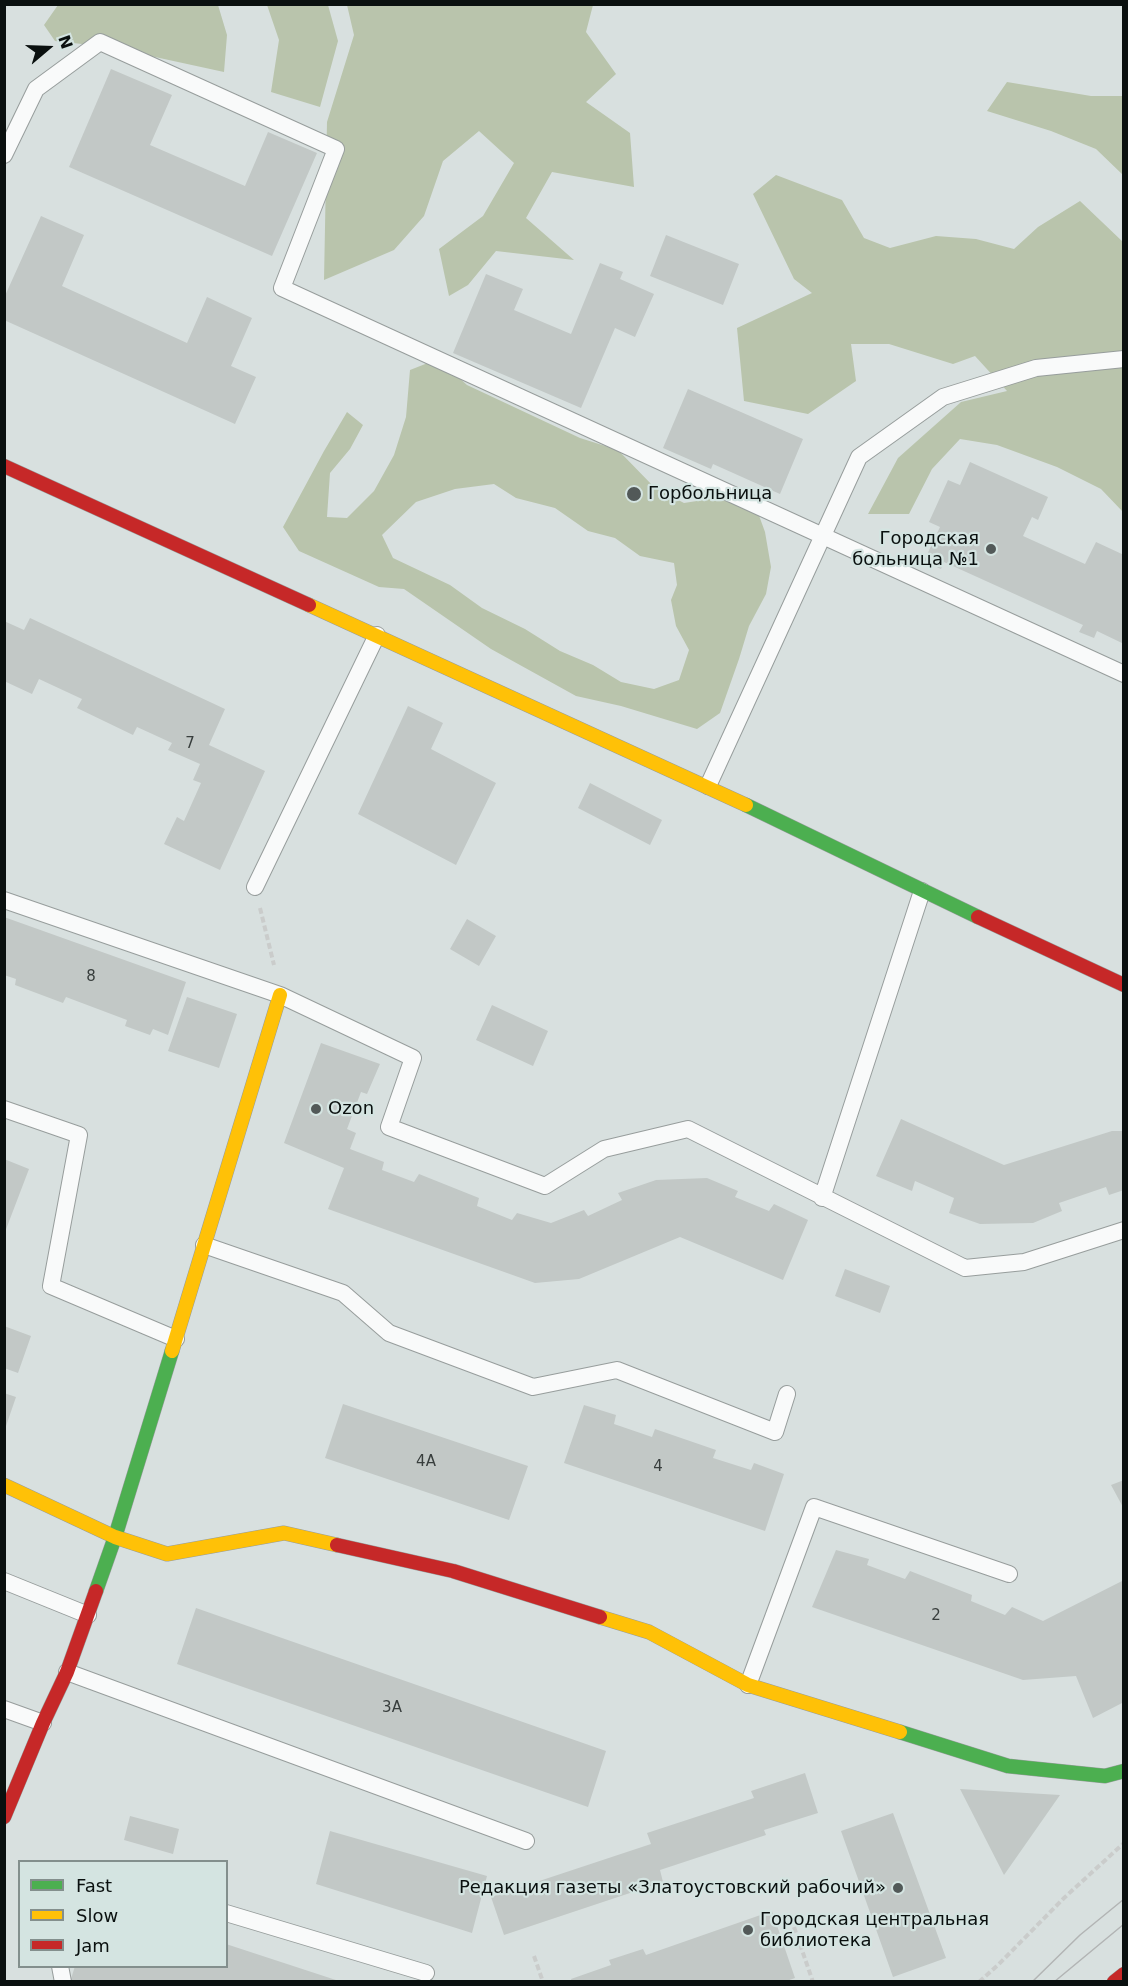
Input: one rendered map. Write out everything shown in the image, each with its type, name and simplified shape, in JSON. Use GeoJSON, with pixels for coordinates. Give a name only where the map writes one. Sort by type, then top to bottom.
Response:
{"type":"FeatureCollection","features":[{"type":"Feature","properties":{"kind":"street"},"geometry":{"type":"LineString","coordinates":[[4,466],[708,786],[921,891],[1122,982]]}},
{"type":"Feature","properties":{"kind":"street"},"geometry":{"type":"LineString","coordinates":[[4,1817],[67,1672],[115,1537],[280,995]]}},
{"type":"Feature","properties":{"kind":"street"},"geometry":{"type":"LineString","coordinates":[[4,1485],[115,1537],[166,1554],[284,1533],[453,1571],[649,1632],[748,1685],[1008,1766],[1105,1776],[1124,1771]]}},
{"type":"Feature","properties":{"kind":"street"},"geometry":{"type":"LineString","coordinates":[[1114,1982],[1124,1974]]}},
{"type":"Feature","properties":{"kind":"lane"},"geometry":{"type":"LineString","coordinates":[[4,155],[36,88],[100,42],[336,149],[282,288],[1124,674]]}},
{"type":"Feature","properties":{"kind":"lane"},"geometry":{"type":"LineString","coordinates":[[708,786],[859,457],[943,397],[1036,368],[1124,359]]}},
{"type":"Feature","properties":{"kind":"lane"},"geometry":{"type":"LineString","coordinates":[[255,887],[377,635]]}},
{"type":"Feature","properties":{"kind":"lane"},"geometry":{"type":"LineString","coordinates":[[822,1198],[921,891]]}},
{"type":"Feature","properties":{"kind":"lane"},"geometry":{"type":"LineString","coordinates":[[4,900],[280,995],[413,1058],[389,1127],[545,1186],[604,1149],[688,1129],[965,1268],[1024,1262],[1124,1230]]}},
{"type":"Feature","properties":{"kind":"lane"},"geometry":{"type":"LineString","coordinates":[[4,1109],[79,1136],[51,1286],[176,1339]]}},
{"type":"Feature","properties":{"kind":"lane"},"geometry":{"type":"LineString","coordinates":[[204,1245],[343,1293],[388,1333],[533,1387],[617,1370],[775,1432],[787,1394]]}},
{"type":"Feature","properties":{"kind":"lane"},"geometry":{"type":"LineString","coordinates":[[748,1685],[814,1507],[1009,1574]]}},
{"type":"Feature","properties":{"kind":"lane"},"geometry":{"type":"LineString","coordinates":[[4,1581],[88,1615]]}},
{"type":"Feature","properties":{"kind":"lane"},"geometry":{"type":"LineString","coordinates":[[67,1672],[526,1841]]}},
{"type":"Feature","properties":{"kind":"lane"},"geometry":{"type":"LineString","coordinates":[[4,1709],[43,1723]]}},
{"type":"Feature","properties":{"kind":"lane"},"geometry":{"type":"LineString","coordinates":[[228,1914],[426,1973]]}},
{"type":"Feature","properties":{"kind":"path"},"geometry":{"type":"LineString","coordinates":[[255,887],[280,995]]}},
{"type":"Feature","properties":{"kind":"path"},"geometry":{"type":"LineString","coordinates":[[979,1982],[1064,1898],[1124,1844]]}},
{"type":"Feature","properties":{"kind":"path"},"geometry":{"type":"LineString","coordinates":[[794,1927],[813,1982]]}},
{"type":"Feature","properties":{"kind":"path"},"geometry":{"type":"LineString","coordinates":[[534,1956],[543,1982]]}},
{"type":"Feature","properties":{"kind":"green space"},"geometry":{"type":"Polygon","coordinates":[[[58,5],[218,5],[227,35],[224,72],[109,47],[55,41],[44,25],[58,5]]]}},
{"type":"Feature","properties":{"kind":"green space"},"geometry":{"type":"Polygon","coordinates":[[[267,5],[328,5],[338,41],[320,107],[271,92],[279,40],[267,5]]]}},
{"type":"Feature","properties":{"kind":"green space"},"geometry":{"type":"Polygon","coordinates":[[[347,5],[593,5],[586,32],[616,74],[586,102],[630,133],[634,187],[552,172],[526,218],[574,260],[496,251],[468,285],[449,296],[439,249],[483,216],[514,163],[479,131],[443,161],[424,216],[394,250],[324,280],[327,122],[354,35],[347,5]]]}},
{"type":"Feature","properties":{"kind":"green space"},"geometry":{"type":"Polygon","coordinates":[[[1007,82],[1091,96],[1123,96],[1123,175],[1096,149],[1051,131],[987,111],[1007,82]]]}},
{"type":"Feature","properties":{"kind":"green space"},"geometry":{"type":"Polygon","coordinates":[[[776,175],[842,200],[864,238],[890,248],[936,236],[976,239],[1014,249],[1038,227],[1080,201],[1123,242],[1123,512],[1101,489],[1057,467],[997,445],[960,439],[932,469],[909,514],[868,514],[898,458],[961,402],[1007,391],[975,356],[953,364],[889,344],[851,344],[856,381],[808,414],[744,401],[737,328],[812,293],[794,279],[753,194],[776,175]]]}},
{"type":"Feature","properties":{"kind":"green space"},"geometry":{"type":"Polygon","coordinates":[[[438,359],[467,385],[580,438],[618,450],[655,488],[684,503],[716,498],[757,510],[765,532],[771,567],[766,594],[749,626],[720,713],[697,729],[621,706],[576,696],[491,649],[404,589],[379,587],[299,551],[283,527],[347,412],[363,425],[350,449],[330,473],[327,517],[347,518],[374,491],[394,455],[406,417],[410,370],[438,359]],[[494,484],[455,489],[416,502],[382,535],[393,558],[450,585],[482,608],[525,629],[560,651],[593,665],[621,682],[654,689],[679,680],[689,650],[676,626],[671,600],[677,585],[674,563],[640,556],[615,538],[588,531],[555,508],[516,498],[494,484]]]}},
{"type":"Feature","properties":{"kind":"building"},"geometry":{"type":"Polygon","coordinates":[[[111,69],[172,95],[150,145],[245,186],[268,132],[317,153],[272,256],[69,167],[111,69]]]}},
{"type":"Feature","properties":{"kind":"building"},"geometry":{"type":"Polygon","coordinates":[[[41,216],[84,235],[62,286],[187,343],[207,297],[252,318],[231,366],[256,377],[235,424],[4,320],[4,298],[41,216]]]}},
{"type":"Feature","properties":{"kind":"building"},"geometry":{"type":"Polygon","coordinates":[[[666,235],[739,264],[723,305],[650,276],[666,235]]]}},
{"type":"Feature","properties":{"kind":"building"},"geometry":{"type":"Polygon","coordinates":[[[600,263],[623,272],[620,279],[654,294],[635,337],[615,328],[581,408],[453,353],[486,274],[523,289],[514,310],[571,334],[600,263]]]}},
{"type":"Feature","properties":{"kind":"building"},"geometry":{"type":"Polygon","coordinates":[[[688,389],[803,439],[780,494],[713,464],[711,469],[663,448],[688,389]]]}},
{"type":"Feature","properties":{"kind":"building","name":"Городская больница №1"},"geometry":{"type":"Polygon","coordinates":[[[970,462],[1048,497],[1038,520],[1032,517],[1023,536],[1085,564],[1096,542],[1124,555],[1124,644],[1097,631],[1094,638],[1079,632],[1083,625],[944,562],[941,569],[924,561],[940,527],[929,522],[948,480],[960,485],[970,462]]]}},
{"type":"Feature","properties":{"kind":"building"},"geometry":{"type":"Polygon","coordinates":[[[30,618],[225,709],[209,745],[265,771],[220,870],[164,844],[177,817],[184,821],[201,783],[193,780],[200,764],[168,750],[172,743],[137,727],[133,735],[77,708],[82,699],[39,679],[32,694],[4,681],[4,621],[24,630],[30,618]]]}},
{"type":"Feature","properties":{"kind":"building"},"geometry":{"type":"Polygon","coordinates":[[[408,706],[443,723],[431,749],[496,783],[456,865],[358,814],[408,706]]]}},
{"type":"Feature","properties":{"kind":"building"},"geometry":{"type":"Polygon","coordinates":[[[590,783],[662,820],[650,845],[578,808],[590,783]]]}},
{"type":"Feature","properties":{"kind":"building"},"geometry":{"type":"Polygon","coordinates":[[[4,917],[186,982],[168,1035],[153,1029],[150,1035],[125,1026],[127,1020],[66,997],[63,1003],[15,985],[16,979],[4,975],[4,917]]]}},
{"type":"Feature","properties":{"kind":"building"},"geometry":{"type":"Polygon","coordinates":[[[467,919],[496,936],[479,966],[450,949],[467,919]]]}},
{"type":"Feature","properties":{"kind":"building"},"geometry":{"type":"Polygon","coordinates":[[[187,997],[237,1014],[219,1068],[168,1051],[187,997]]]}},
{"type":"Feature","properties":{"kind":"building"},"geometry":{"type":"Polygon","coordinates":[[[492,1005],[548,1031],[533,1066],[476,1040],[492,1005]]]}},
{"type":"Feature","properties":{"kind":"building"},"geometry":{"type":"Polygon","coordinates":[[[321,1043],[380,1064],[367,1094],[361,1092],[347,1129],[356,1133],[350,1149],[384,1162],[382,1170],[414,1182],[419,1174],[479,1198],[477,1206],[512,1220],[517,1213],[551,1223],[584,1210],[588,1216],[622,1200],[618,1193],[656,1180],[707,1178],[738,1191],[735,1197],[769,1211],[774,1204],[808,1220],[783,1280],[680,1237],[579,1279],[535,1283],[328,1209],[344,1168],[284,1143],[321,1043]]]}},
{"type":"Feature","properties":{"kind":"building"},"geometry":{"type":"Polygon","coordinates":[[[901,1119],[1004,1165],[1112,1131],[1124,1131],[1124,1190],[1109,1195],[1106,1187],[1059,1203],[1062,1211],[1033,1223],[980,1224],[949,1213],[954,1198],[915,1181],[912,1191],[876,1176],[901,1119]]]}},
{"type":"Feature","properties":{"kind":"building"},"geometry":{"type":"Polygon","coordinates":[[[4,1159],[29,1169],[5,1232],[4,1232],[4,1159]]]}},
{"type":"Feature","properties":{"kind":"building"},"geometry":{"type":"Polygon","coordinates":[[[845,1269],[890,1286],[880,1313],[835,1296],[845,1269]]]}},
{"type":"Feature","properties":{"kind":"building"},"geometry":{"type":"Polygon","coordinates":[[[4,1326],[31,1336],[18,1373],[4,1368],[4,1326]]]}},
{"type":"Feature","properties":{"kind":"building"},"geometry":{"type":"Polygon","coordinates":[[[4,1393],[16,1397],[5,1429],[4,1429],[4,1393]]]}},
{"type":"Feature","properties":{"kind":"building"},"geometry":{"type":"Polygon","coordinates":[[[343,1404],[528,1466],[509,1520],[325,1458],[343,1404]]]}},
{"type":"Feature","properties":{"kind":"building"},"geometry":{"type":"Polygon","coordinates":[[[584,1405],[616,1415],[614,1424],[652,1437],[655,1429],[716,1450],[713,1458],[751,1470],[754,1463],[784,1474],[765,1531],[564,1463],[584,1405]]]}},
{"type":"Feature","properties":{"kind":"building"},"geometry":{"type":"Polygon","coordinates":[[[1124,1480],[1124,1509],[1111,1485],[1124,1480]]]}},
{"type":"Feature","properties":{"kind":"building"},"geometry":{"type":"Polygon","coordinates":[[[836,1550],[869,1559],[867,1565],[905,1579],[910,1571],[972,1595],[971,1601],[1005,1615],[1012,1607],[1043,1621],[1124,1580],[1124,1702],[1093,1718],[1076,1676],[1023,1680],[812,1607],[836,1550]]]}},
{"type":"Feature","properties":{"kind":"building"},"geometry":{"type":"Polygon","coordinates":[[[196,1608],[606,1751],[588,1807],[177,1664],[196,1608]]]}},
{"type":"Feature","properties":{"kind":"building"},"geometry":{"type":"Polygon","coordinates":[[[805,1773],[818,1813],[764,1830],[766,1835],[660,1870],[663,1882],[504,1935],[491,1897],[651,1844],[647,1833],[754,1798],[751,1791],[805,1773]]]}},
{"type":"Feature","properties":{"kind":"building"},"geometry":{"type":"Polygon","coordinates":[[[960,1789],[1060,1795],[1004,1875],[960,1789]]]}},
{"type":"Feature","properties":{"kind":"building"},"geometry":{"type":"Polygon","coordinates":[[[893,1813],[946,1958],[893,1977],[841,1831],[893,1813]]]}},
{"type":"Feature","properties":{"kind":"building"},"geometry":{"type":"Polygon","coordinates":[[[130,1816],[179,1829],[173,1854],[124,1840],[130,1816]]]}},
{"type":"Feature","properties":{"kind":"building"},"geometry":{"type":"Polygon","coordinates":[[[330,1831],[487,1876],[472,1933],[316,1884],[330,1831]]]}},
{"type":"Feature","properties":{"kind":"building","name":"Городская центральная библиотека"},"geometry":{"type":"Polygon","coordinates":[[[772,1911],[795,1978],[784,1982],[572,1982],[571,1979],[611,1965],[609,1960],[643,1949],[646,1955],[772,1911]]]}},
{"type":"Feature","properties":{"kind":"building"},"geometry":{"type":"Polygon","coordinates":[[[228,1945],[342,1982],[70,1982],[74,1968],[228,1968],[228,1945]]]}},
{"type":"Feature","properties":{"kind":"tram line"},"geometry":{"type":"LineString","coordinates":[[1032,1982],[1080,1935],[1124,1899]]}},
{"type":"Feature","properties":{"kind":"tram line"},"geometry":{"type":"LineString","coordinates":[[1054,1982],[1124,1924]]}},
{"type":"Feature","properties":{"kind":"traffic: fast"},"geometry":{"type":"LineString","coordinates":[[746,805],[978,917]]}},
{"type":"Feature","properties":{"kind":"traffic: fast"},"geometry":{"type":"LineString","coordinates":[[96,1591],[115,1537],[172,1351]]}},
{"type":"Feature","properties":{"kind":"traffic: fast"},"geometry":{"type":"LineString","coordinates":[[900,1732],[1008,1766],[1105,1776],[1124,1771]]}},
{"type":"Feature","properties":{"kind":"traffic: slow"},"geometry":{"type":"LineString","coordinates":[[309,605],[746,805]]}},
{"type":"Feature","properties":{"kind":"traffic: slow"},"geometry":{"type":"LineString","coordinates":[[172,1351],[280,995]]}},
{"type":"Feature","properties":{"kind":"traffic: slow"},"geometry":{"type":"LineString","coordinates":[[4,1485],[115,1537],[167,1554],[284,1533],[337,1545]]}},
{"type":"Feature","properties":{"kind":"traffic: slow"},"geometry":{"type":"LineString","coordinates":[[600,1617],[649,1632],[748,1685],[900,1732]]}},
{"type":"Feature","properties":{"kind":"traffic: jam"},"geometry":{"type":"LineString","coordinates":[[4,466],[309,605]]}},
{"type":"Feature","properties":{"kind":"traffic: jam"},"geometry":{"type":"LineString","coordinates":[[978,917],[1124,985]]}},
{"type":"Feature","properties":{"kind":"traffic: jam"},"geometry":{"type":"LineString","coordinates":[[337,1545],[453,1571],[600,1617]]}},
{"type":"Feature","properties":{"kind":"traffic: jam"},"geometry":{"type":"LineString","coordinates":[[4,1817],[67,1672],[96,1591]]}},
{"type":"Feature","properties":{"kind":"traffic: jam"},"geometry":{"type":"LineString","coordinates":[[1114,1982],[1124,1974]]}},
{"type":"Feature","properties":{"kind":"place","name":"Горбольница"},"geometry":{"type":"Point","coordinates":[634,494]}},
{"type":"Feature","properties":{"kind":"place","name":"Городская больница №1"},"geometry":{"type":"Point","coordinates":[991,549]}},
{"type":"Feature","properties":{"kind":"place","name":"Ozon"},"geometry":{"type":"Point","coordinates":[316,1109]}},
{"type":"Feature","properties":{"kind":"place","name":"Редакция газеты «Златоустовский рабочий»"},"geometry":{"type":"Point","coordinates":[898,1888]}},
{"type":"Feature","properties":{"kind":"place","name":"Городская центральная библиотека"},"geometry":{"type":"Point","coordinates":[748,1930]}}]}
